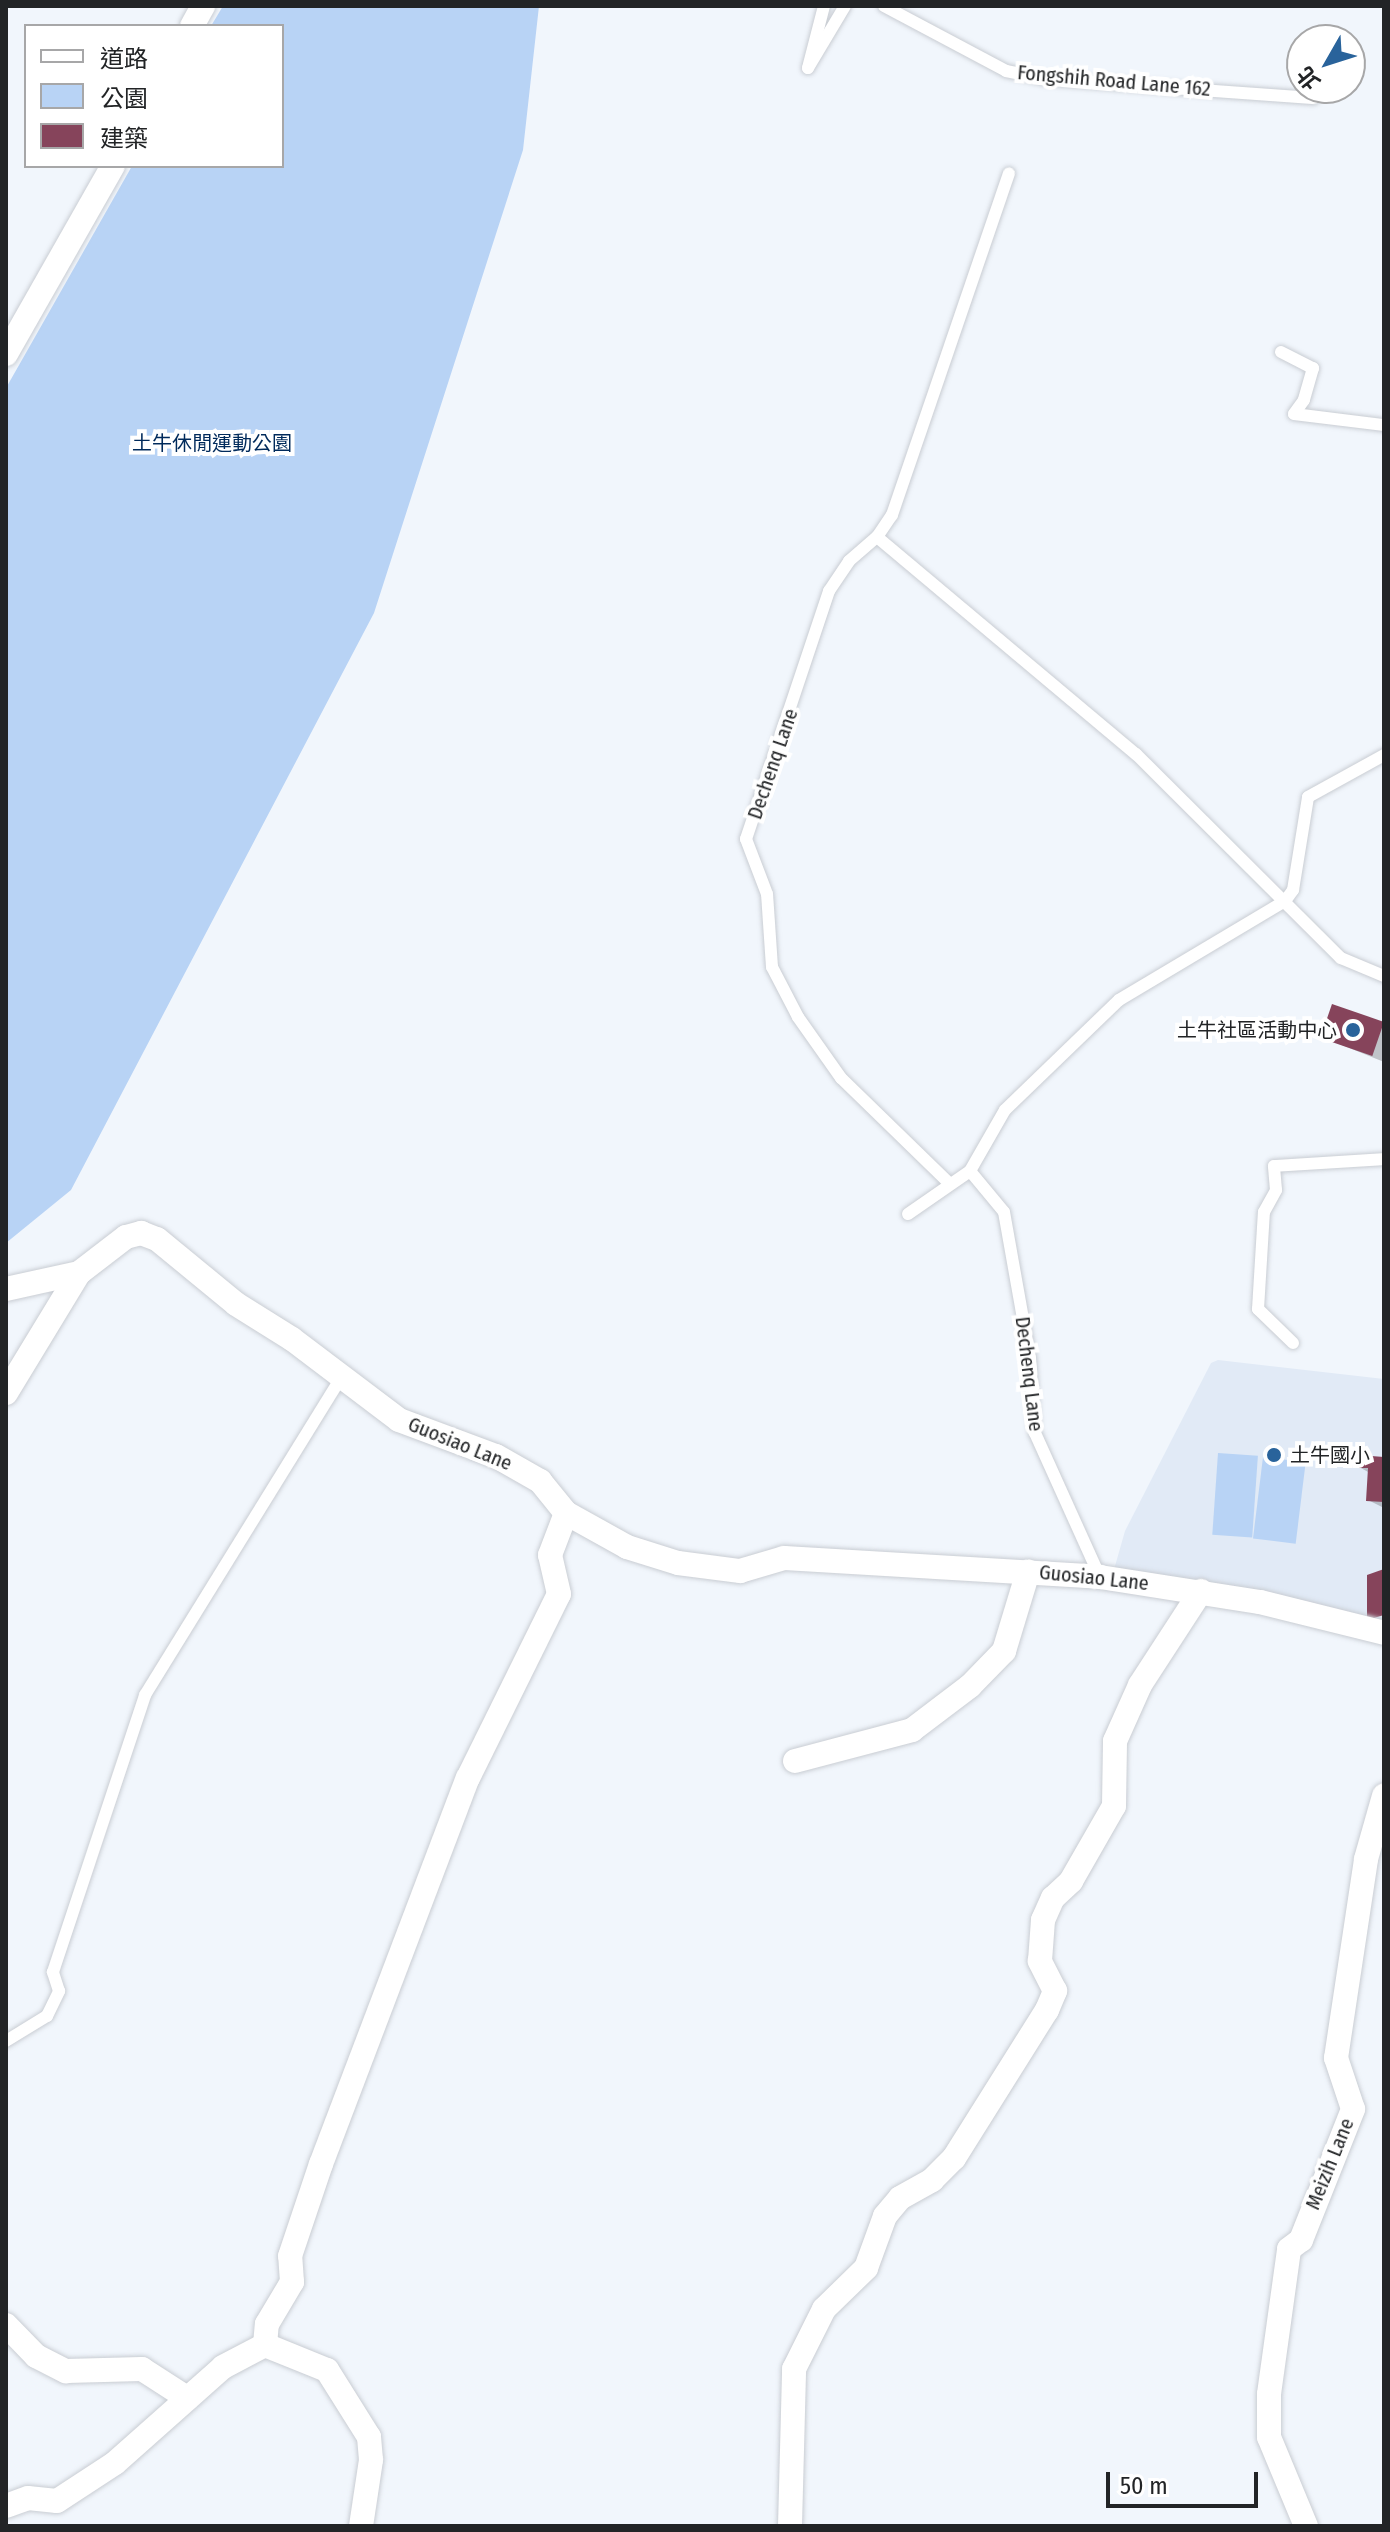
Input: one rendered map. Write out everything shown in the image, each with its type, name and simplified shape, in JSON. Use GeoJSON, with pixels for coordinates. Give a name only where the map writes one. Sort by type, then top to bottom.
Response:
{"type":"FeatureCollection","features":[{"type":"Feature","properties":{"kind":"street"},"geometry":{"type":"LineString","coordinates":[[193,24],[203,6]]}},
{"type":"Feature","properties":{"kind":"street"},"geometry":{"type":"LineString","coordinates":[[6,354],[112,168]]}},
{"type":"Feature","properties":{"kind":"street","name":"Guosiao Lane"},"geometry":{"type":"LineString","coordinates":[[6,1289],[79,1273],[126,1237],[141,1233],[157,1239],[191,1271],[399,1420],[496,1456],[540,1481],[566,1513],[627,1547],[709,1567],[740,1571],[784,1558],[1100,1577],[1201,1591],[1384,1633]]}},
{"type":"Feature","properties":{"kind":"street"},"geometry":{"type":"LineString","coordinates":[[6,1393],[79,1273]]}},
{"type":"Feature","properties":{"kind":"street"},"geometry":{"type":"LineString","coordinates":[[265,2345],[267,2324],[292,2282],[290,2256],[321,2164],[468,1778],[559,1594],[550,1555],[566,1513]]}},
{"type":"Feature","properties":{"kind":"street"},"geometry":{"type":"LineString","coordinates":[[795,1761],[912,1730],[970,1686],[1004,1651],[1028,1572]]}},
{"type":"Feature","properties":{"kind":"street"},"geometry":{"type":"LineString","coordinates":[[790,2526],[794,2369],[824,2309],[866,2268],[885,2216],[900,2198],[932,2180],[954,2158],[1047,2010],[1055,1991],[1040,1961],[1043,1920],[1114,1806],[1115,1741],[1140,1685],[1201,1591]]}},
{"type":"Feature","properties":{"kind":"street","name":"Meizih Lane"},"geometry":{"type":"LineString","coordinates":[[1306,2526],[1269,2437],[1269,2394],[1289,2249],[1301,2240],[1353,2109],[1336,2058],[1366,1859],[1384,1796]]}},
{"type":"Feature","properties":{"kind":"street"},"geometry":{"type":"LineString","coordinates":[[6,2325],[36,2356],[66,2371],[142,2369],[187,2398]]}},
{"type":"Feature","properties":{"kind":"street"},"geometry":{"type":"LineString","coordinates":[[6,2506],[28,2498],[57,2501],[115,2463],[223,2367],[265,2345],[327,2370],[369,2437],[371,2460],[361,2526]]}},
{"type":"Feature","properties":{"kind":"lane"},"geometry":{"type":"LineString","coordinates":[[824,6],[808,68],[845,6]]}},
{"type":"Feature","properties":{"kind":"lane","name":"Fongshih Road Lane 162"},"geometry":{"type":"LineString","coordinates":[[884,6],[1006,71],[1046,79],[1286,96]]}},
{"type":"Feature","properties":{"kind":"lane","name":"Dechenq Lane"},"geometry":{"type":"LineString","coordinates":[[950,1184],[841,1078],[798,1017],[772,967],[767,894],[746,839],[829,591],[849,561],[877,537],[892,515],[1009,173]]}},
{"type":"Feature","properties":{"kind":"lane"},"geometry":{"type":"LineString","coordinates":[[1281,352],[1313,368],[1304,400],[1294,414],[1384,425]]}},
{"type":"Feature","properties":{"kind":"lane"},"geometry":{"type":"LineString","coordinates":[[877,537],[1136,754],[1341,958],[1384,976]]}},
{"type":"Feature","properties":{"kind":"lane"},"geometry":{"type":"LineString","coordinates":[[908,1214],[970,1171],[1005,1110],[1119,1000],[1285,901],[1293,890],[1308,797],[1384,755]]}},
{"type":"Feature","properties":{"kind":"lane"},"geometry":{"type":"LineString","coordinates":[[1293,1343],[1258,1309],[1264,1212],[1276,1190],[1274,1166],[1384,1159]]}},
{"type":"Feature","properties":{"kind":"lane","name":"Dechenq Lane"},"geometry":{"type":"LineString","coordinates":[[970,1171],[1004,1212],[1030,1358],[1035,1433],[1100,1577]]}},
{"type":"Feature","properties":{"kind":"lane"},"geometry":{"type":"LineString","coordinates":[[6,2041],[47,2016],[59,1991],[53,1972],[145,1695],[341,1378]]}},
{"type":"Feature","properties":{"kind":"shaded area","name":"土牛國小"},"geometry":{"type":"Polygon","coordinates":[[[1218,1360],[1384,1379],[1384,1626],[1113,1573],[1125,1531],[1211,1363],[1218,1360]]]}},
{"type":"Feature","properties":{"kind":"green space","name":"土牛休閒運動公園"},"geometry":{"type":"Polygon","coordinates":[[[223,6],[539,6],[523,150],[374,613],[71,1190],[6,1243],[6,388],[131,168],[284,168],[284,24],[212,24],[223,6]]]}},
{"type":"Feature","properties":{"kind":"green space"},"geometry":{"type":"Polygon","coordinates":[[[1218,1453],[1258,1456],[1252,1538],[1212,1535],[1218,1453]]]}},
{"type":"Feature","properties":{"kind":"green space"},"geometry":{"type":"Polygon","coordinates":[[[1263,1457],[1306,1462],[1296,1544],[1253,1538],[1263,1457]]]}},
{"type":"Feature","properties":{"kind":"building","name":"土牛社區活動中心"},"geometry":{"type":"Polygon","coordinates":[[[1332,1004],[1384,1022],[1372,1056],[1320,1038],[1332,1004]]]}},
{"type":"Feature","properties":{"kind":"building"},"geometry":{"type":"Polygon","coordinates":[[[1358,1455],[1384,1457],[1384,1502],[1366,1501],[1368,1468],[1356,1468],[1358,1455]]]}},
{"type":"Feature","properties":{"kind":"building"},"geometry":{"type":"Polygon","coordinates":[[[1384,1569],[1384,1615],[1367,1620],[1367,1575],[1384,1569]]]}},
{"type":"Feature","properties":{"kind":"place","name":"土牛社區活動中心"},"geometry":{"type":"Point","coordinates":[1353,1030]}},
{"type":"Feature","properties":{"kind":"place","name":"土牛國小"},"geometry":{"type":"Point","coordinates":[1274,1455]}}]}
